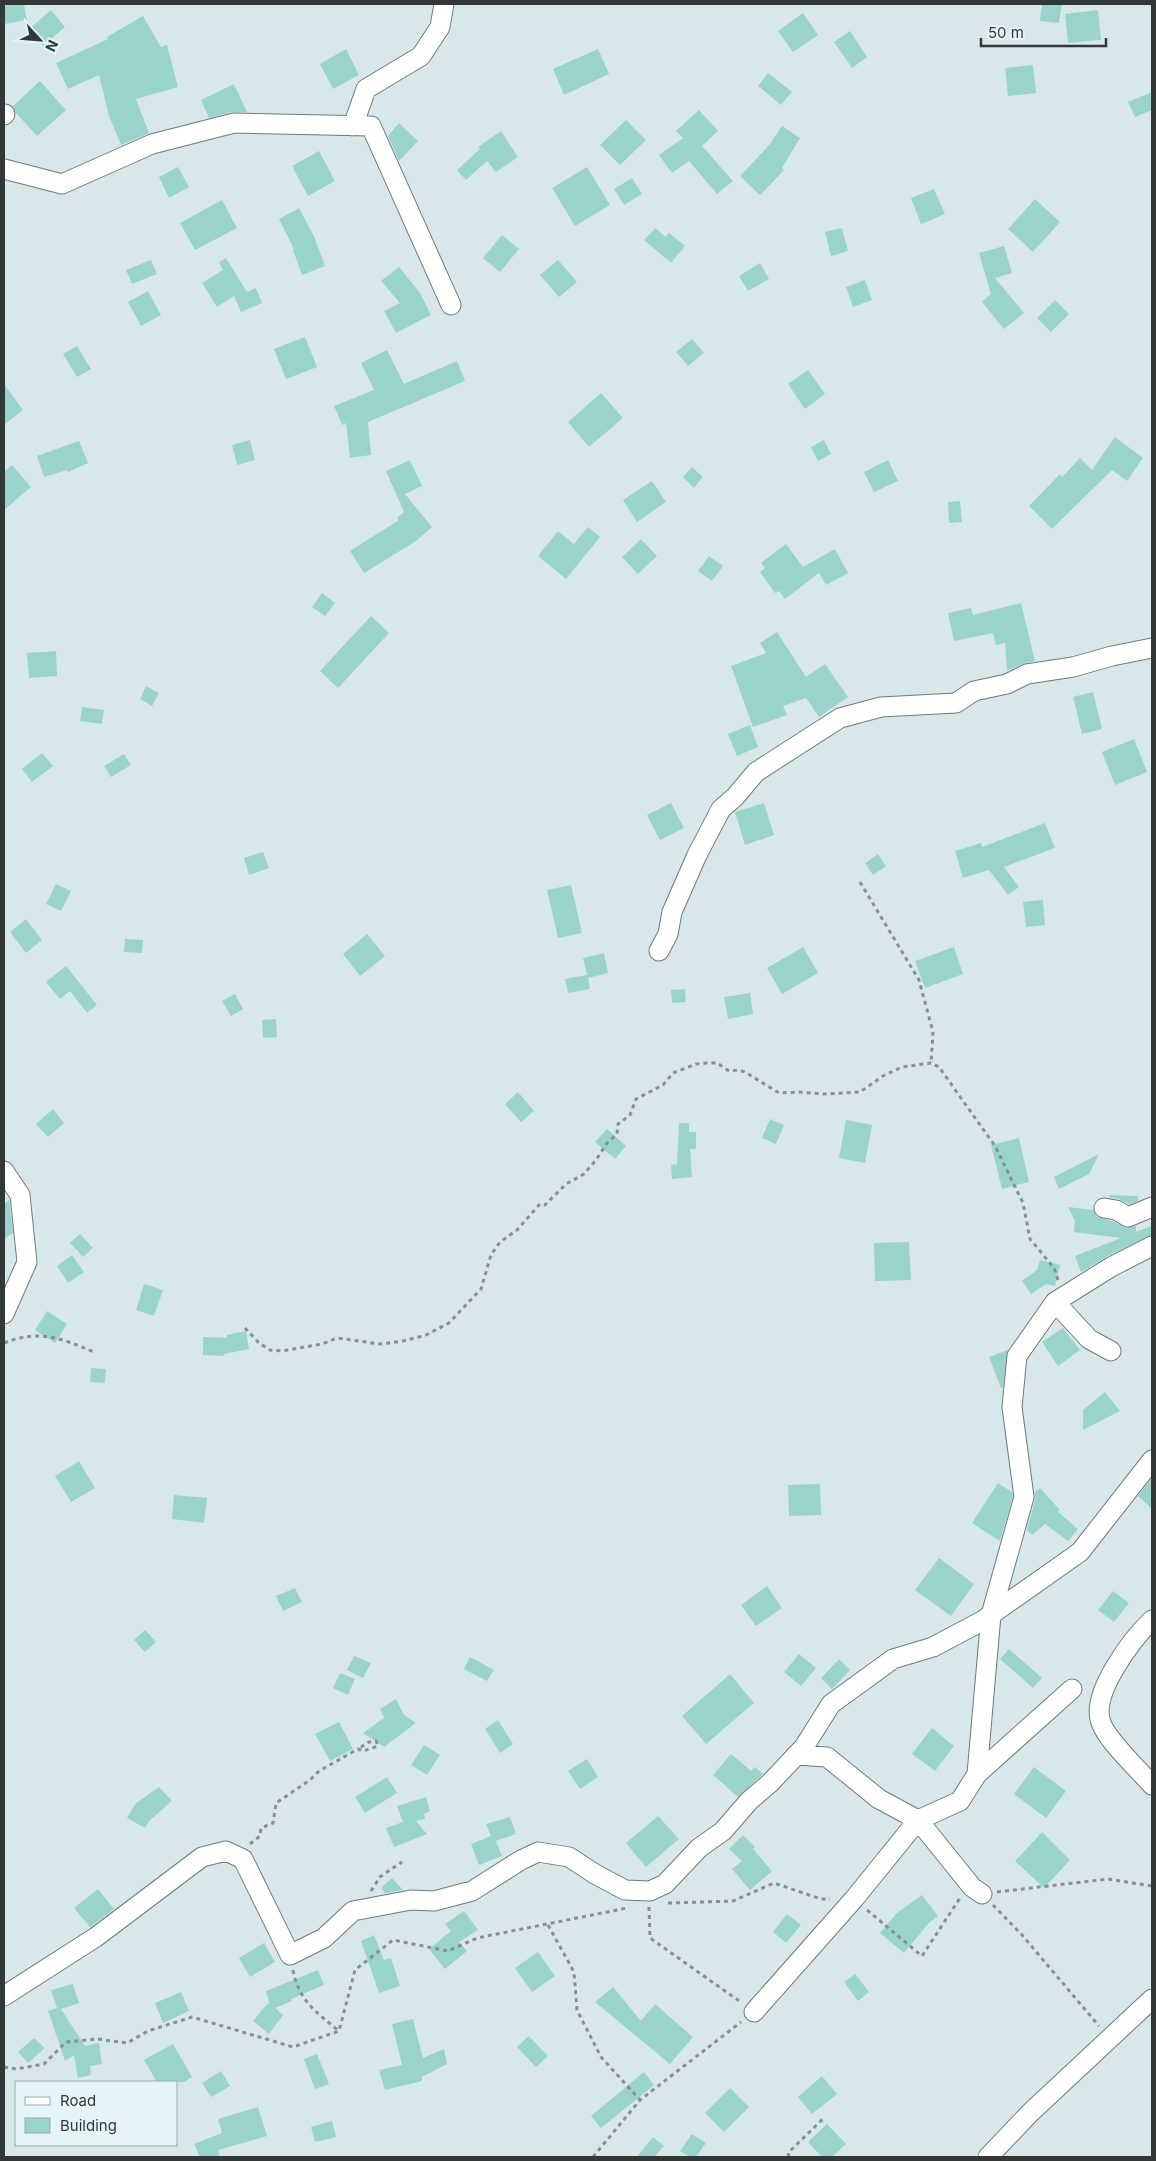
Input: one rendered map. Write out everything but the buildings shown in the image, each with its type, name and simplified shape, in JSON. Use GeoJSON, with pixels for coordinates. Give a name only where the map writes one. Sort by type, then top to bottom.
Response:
{"type":"FeatureCollection","features":[{"type":"Feature","properties":{"kind":"street"},"geometry":{"type":"LineString","coordinates":[[353,126],[366,89],[421,56],[440,27],[444,4]]}},
{"type":"Feature","properties":{"kind":"street"},"geometry":{"type":"LineString","coordinates":[[4,169],[62,184],[152,144],[234,123],[371,126],[451,305]]}},
{"type":"Feature","properties":{"kind":"street"},"geometry":{"type":"LineString","coordinates":[[659,951],[668,934],[672,912],[697,855],[721,809],[735,797],[756,772],[840,718],[882,707],[956,704],[974,691],[1007,684],[1027,674],[1073,666],[1152,648]]}},
{"type":"Feature","properties":{"kind":"street"},"geometry":{"type":"LineString","coordinates":[[4,1170],[20,1195],[27,1262],[4,1314]]}},
{"type":"Feature","properties":{"kind":"street"},"geometry":{"type":"LineString","coordinates":[[1104,1208],[1116,1210],[1128,1217],[1152,1207]]}},
{"type":"Feature","properties":{"kind":"street"},"geometry":{"type":"LineString","coordinates":[[978,1774],[990,1615],[1024,1497],[1012,1407],[1017,1356],[1059,1300],[1111,1267],[1152,1246]]}},
{"type":"Feature","properties":{"kind":"street"},"geometry":{"type":"LineString","coordinates":[[1059,1300],[1088,1339],[1111,1351]]}},
{"type":"Feature","properties":{"kind":"street"},"geometry":{"type":"LineString","coordinates":[[4,1996],[96,1937],[202,1858],[226,1850],[243,1859],[290,1955],[324,1938],[353,1911],[411,1900],[434,1901],[472,1891],[521,1860],[538,1852],[569,1857],[595,1874],[646,1900],[666,1884],[699,1848],[724,1831],[749,1801],[770,1783],[804,1747],[831,1704],[893,1659],[933,1647],[990,1615],[1080,1552],[1152,1460]]}},
{"type":"Feature","properties":{"kind":"street"},"geometry":{"type":"LineString","coordinates":[[1152,1620],[1137,1635],[1109,1680],[1099,1702],[1100,1720],[1107,1734],[1152,1785]]}},
{"type":"Feature","properties":{"kind":"street"},"geometry":{"type":"LineString","coordinates":[[754,2012],[854,1899],[918,1820],[960,1801],[978,1774],[1072,1689]]}},
{"type":"Feature","properties":{"kind":"street"},"geometry":{"type":"LineString","coordinates":[[796,1755],[826,1757],[879,1799],[918,1820],[977,1890]]}},
{"type":"Feature","properties":{"kind":"street"},"geometry":{"type":"LineString","coordinates":[[988,2157],[1031,2112],[1152,2000]]}},
{"type":"Feature","properties":{"kind":"path"},"geometry":{"type":"LineString","coordinates":[[860,882],[919,980],[933,1032],[931,1063]]}},
{"type":"Feature","properties":{"kind":"path"},"geometry":{"type":"LineString","coordinates":[[245,1328],[270,1350],[282,1351],[322,1344],[337,1338],[380,1344],[403,1341],[426,1335],[449,1322],[481,1289],[491,1255],[500,1242],[517,1230],[540,1204],[545,1204],[566,1184],[584,1174],[616,1134],[618,1124],[630,1115],[636,1099],[663,1085],[673,1073],[696,1064],[717,1064],[729,1071],[738,1070],[746,1072],[779,1093],[843,1094],[860,1092],[883,1076],[902,1067],[931,1063],[939,1067],[995,1146],[1023,1203],[1030,1239],[1054,1268],[1059,1300]]}},
{"type":"Feature","properties":{"kind":"path"},"geometry":{"type":"LineString","coordinates":[[4,1343],[21,1337],[40,1335],[66,1340],[94,1352]]}},
{"type":"Feature","properties":{"kind":"path"},"geometry":{"type":"LineString","coordinates":[[226,1850],[239,1853],[260,1836],[261,1828],[273,1823],[276,1803],[310,1780],[320,1770],[358,1748],[376,1741],[378,1746],[364,1751],[358,1748]]}},
{"type":"Feature","properties":{"kind":"path"},"geometry":{"type":"LineString","coordinates":[[593,2157],[640,2100],[754,2012],[650,1938],[646,1900],[733,1901],[774,1883],[821,1899],[854,1899],[922,1956],[956,1901],[977,1890],[1108,1879],[1152,1886]]}},
{"type":"Feature","properties":{"kind":"path"},"geometry":{"type":"LineString","coordinates":[[977,1890],[1022,1935],[1106,2033]]}},
{"type":"Feature","properties":{"kind":"path"},"geometry":{"type":"LineString","coordinates":[[339,2031],[355,1970],[393,1940],[448,1951],[477,1938],[630,1908]]}},
{"type":"Feature","properties":{"kind":"path"},"geometry":{"type":"LineString","coordinates":[[548,1925],[574,1972],[577,2010],[601,2057],[640,2100]]}},
{"type":"Feature","properties":{"kind":"path"},"geometry":{"type":"LineString","coordinates":[[290,1955],[294,1976],[300,1992],[310,2008],[339,2031]]}},
{"type":"Feature","properties":{"kind":"path"},"geometry":{"type":"LineString","coordinates":[[4,2067],[16,2069],[44,2064],[66,2042],[98,2039],[127,2043],[148,2031],[192,2017],[293,2047],[339,2031]]}},
{"type":"Feature","properties":{"kind":"path"},"geometry":{"type":"LineString","coordinates":[[789,2157],[788,2154],[825,2117]]}}]}
